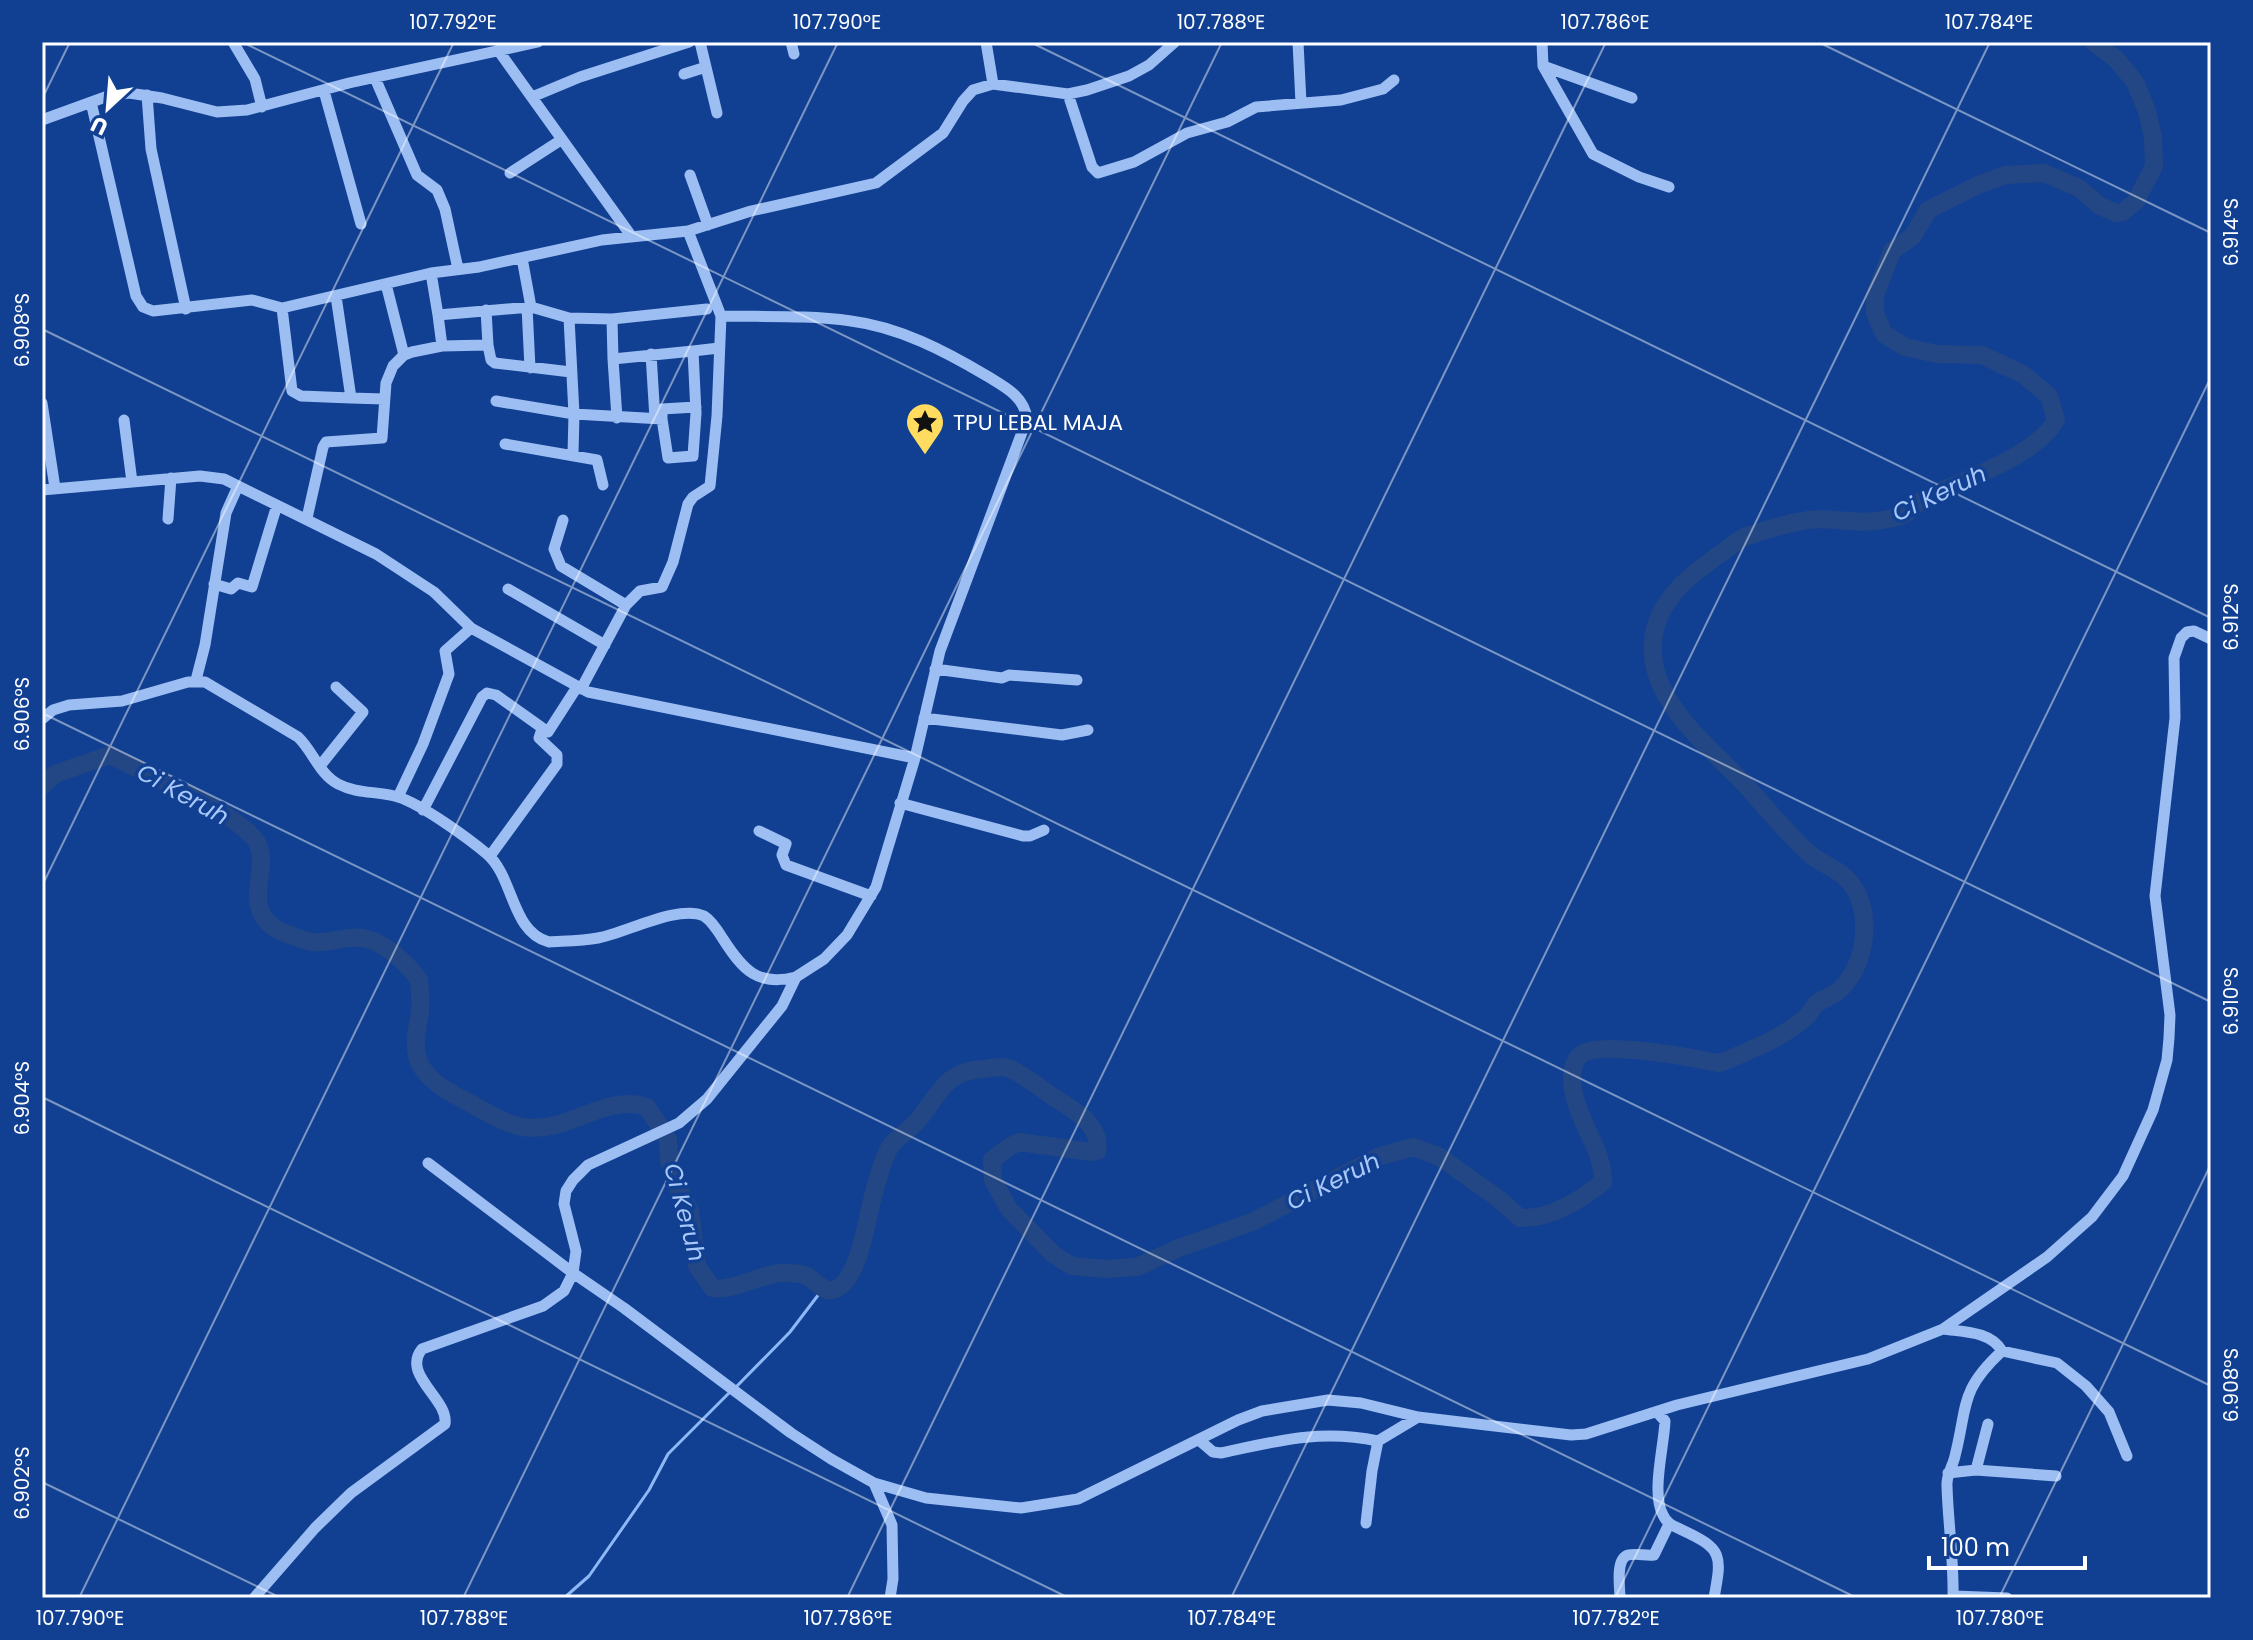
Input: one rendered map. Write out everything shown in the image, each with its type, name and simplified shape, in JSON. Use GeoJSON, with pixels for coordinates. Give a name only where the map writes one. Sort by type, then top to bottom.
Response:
{"type":"FeatureCollection","features":[{"type":"Feature","properties":{"kind":"street"},"geometry":{"type":"LineString","coordinates":[[233,42],[255,79],[262,107]]}},
{"type":"Feature","properties":{"kind":"street"},"geometry":{"type":"LineString","coordinates":[[42,120],[108,96],[147,95],[217,112],[262,107],[538,42]]}},
{"type":"Feature","properties":{"kind":"street"},"geometry":{"type":"LineString","coordinates":[[532,97],[580,77],[689,42]]}},
{"type":"Feature","properties":{"kind":"street"},"geometry":{"type":"LineString","coordinates":[[700,42],[717,113]]}},
{"type":"Feature","properties":{"kind":"street"},"geometry":{"type":"LineString","coordinates":[[986,42],[993,84]]}},
{"type":"Feature","properties":{"kind":"street"},"geometry":{"type":"LineString","coordinates":[[91,102],[136,296],[143,307],[153,311],[186,309],[252,300],[282,308],[431,273],[479,267],[602,240],[688,231],[751,211],[876,183],[943,133],[973,90],[993,84],[1068,94],[1129,76],[1149,65],[1175,42]]}},
{"type":"Feature","properties":{"kind":"street"},"geometry":{"type":"LineString","coordinates":[[1298,42],[1301,103]]}},
{"type":"Feature","properties":{"kind":"street"},"geometry":{"type":"LineString","coordinates":[[1542,42],[1543,66],[1593,154],[1639,177],[1669,187]]}},
{"type":"Feature","properties":{"kind":"street"},"geometry":{"type":"LineString","coordinates":[[498,50],[632,237]]}},
{"type":"Feature","properties":{"kind":"street"},"geometry":{"type":"LineString","coordinates":[[1543,66],[1632,98]]}},
{"type":"Feature","properties":{"kind":"street"},"geometry":{"type":"LineString","coordinates":[[684,74],[706,67]]}},
{"type":"Feature","properties":{"kind":"street"},"geometry":{"type":"LineString","coordinates":[[375,78],[417,175],[437,190],[445,209],[458,269]]}},
{"type":"Feature","properties":{"kind":"street"},"geometry":{"type":"LineString","coordinates":[[1068,94],[1092,167],[1097,173],[1134,162],[1187,133],[1227,122],[1256,107],[1341,100],[1383,89],[1394,80]]}},
{"type":"Feature","properties":{"kind":"street"},"geometry":{"type":"LineString","coordinates":[[324,91],[361,224]]}},
{"type":"Feature","properties":{"kind":"street"},"geometry":{"type":"LineString","coordinates":[[147,95],[151,149],[186,309]]}},
{"type":"Feature","properties":{"kind":"street"},"geometry":{"type":"LineString","coordinates":[[510,173],[561,140]]}},
{"type":"Feature","properties":{"kind":"street"},"geometry":{"type":"LineString","coordinates":[[690,175],[708,225]]}},
{"type":"Feature","properties":{"kind":"street"},"geometry":{"type":"LineString","coordinates":[[423,810],[482,697],[487,693],[496,695],[542,729],[550,731],[605,645],[626,605],[640,591],[662,587],[673,562],[688,504],[710,486],[717,416],[721,316],[688,231]]}},
{"type":"Feature","properties":{"kind":"street"},"geometry":{"type":"LineString","coordinates":[[522,258],[529,307],[530,368]]}},
{"type":"Feature","properties":{"kind":"street"},"geometry":{"type":"LineString","coordinates":[[431,273],[442,346]]}},
{"type":"Feature","properties":{"kind":"street"},"geometry":{"type":"LineString","coordinates":[[386,284],[404,355]]}},
{"type":"Feature","properties":{"kind":"street"},"geometry":{"type":"LineString","coordinates":[[336,296],[351,398]]}},
{"type":"Feature","properties":{"kind":"street"},"geometry":{"type":"LineString","coordinates":[[438,315],[529,307],[569,318],[612,319],[707,309]]}},
{"type":"Feature","properties":{"kind":"street"},"geometry":{"type":"LineString","coordinates":[[282,308],[292,391],[296,395],[384,399]]}},
{"type":"Feature","properties":{"kind":"street"},"geometry":{"type":"LineString","coordinates":[[486,310],[488,345],[491,360],[495,363],[571,372]]}},
{"type":"Feature","properties":{"kind":"street"},"geometry":{"type":"LineString","coordinates":[[42,719],[53,710],[69,705],[122,701],[196,680],[222,690],[298,737],[337,783],[360,792],[398,797],[423,810],[490,856],[529,932],[542,940],[598,938],[634,929],[661,917],[696,914],[711,922],[742,964],[760,978],[771,982],[796,977],[824,959],[847,935],[876,887],[915,758],[935,669],[1027,419],[1018,397],[1007,389],[947,352],[887,329],[851,321],[721,316]]}},
{"type":"Feature","properties":{"kind":"street"},"geometry":{"type":"LineString","coordinates":[[569,318],[573,454]]}},
{"type":"Feature","properties":{"kind":"street"},"geometry":{"type":"LineString","coordinates":[[612,319],[617,418]]}},
{"type":"Feature","properties":{"kind":"street"},"geometry":{"type":"LineString","coordinates":[[307,518],[326,442],[382,438],[388,374],[404,355],[442,346],[488,345]]}},
{"type":"Feature","properties":{"kind":"street"},"geometry":{"type":"LineString","coordinates":[[613,359],[719,348]]}},
{"type":"Feature","properties":{"kind":"street"},"geometry":{"type":"LineString","coordinates":[[651,354],[658,414],[668,458],[690,458],[694,454],[696,407],[693,351]]}},
{"type":"Feature","properties":{"kind":"street"},"geometry":{"type":"LineString","coordinates":[[496,401],[617,418],[696,407]]}},
{"type":"Feature","properties":{"kind":"street"},"geometry":{"type":"LineString","coordinates":[[42,403],[55,488]]}},
{"type":"Feature","properties":{"kind":"street"},"geometry":{"type":"LineString","coordinates":[[124,420],[132,482]]}},
{"type":"Feature","properties":{"kind":"street"},"geometry":{"type":"LineString","coordinates":[[505,444],[597,460],[603,485]]}},
{"type":"Feature","properties":{"kind":"street"},"geometry":{"type":"LineString","coordinates":[[42,490],[216,477],[307,518],[409,575],[434,592],[471,628],[579,688],[915,758]]}},
{"type":"Feature","properties":{"kind":"street"},"geometry":{"type":"LineString","coordinates":[[168,519],[171,478]]}},
{"type":"Feature","properties":{"kind":"street"},"geometry":{"type":"LineString","coordinates":[[196,680],[205,645],[226,513],[238,486]]}},
{"type":"Feature","properties":{"kind":"street"},"geometry":{"type":"LineString","coordinates":[[214,584],[231,589],[238,583],[252,587],[277,505]]}},
{"type":"Feature","properties":{"kind":"street"},"geometry":{"type":"LineString","coordinates":[[563,520],[554,549],[561,566],[626,605]]}},
{"type":"Feature","properties":{"kind":"street"},"geometry":{"type":"LineString","coordinates":[[508,589],[605,645]]}},
{"type":"Feature","properties":{"kind":"street"},"geometry":{"type":"LineString","coordinates":[[398,797],[423,744],[449,674],[445,651],[471,628]]}},
{"type":"Feature","properties":{"kind":"street"},"geometry":{"type":"LineString","coordinates":[[428,1163],[791,1433],[874,1483],[905,1494],[960,1503],[1021,1508],[1078,1499],[1262,1411],[1328,1400],[1361,1403],[1418,1417],[1571,1435],[1586,1434],[1755,1384],[1868,1359],[1943,1329],[2047,1257],[2092,1217],[2123,1176],[2153,1110],[2167,1060],[2170,1015],[2155,896],[2175,718],[2174,658],[2181,638],[2187,632],[2194,631],[2211,639]]}},
{"type":"Feature","properties":{"kind":"street"},"geometry":{"type":"LineString","coordinates":[[935,669],[1002,678],[1009,675],[1077,680]]}},
{"type":"Feature","properties":{"kind":"street"},"geometry":{"type":"LineString","coordinates":[[320,766],[363,712],[336,687]]}},
{"type":"Feature","properties":{"kind":"street"},"geometry":{"type":"LineString","coordinates":[[924,718],[1062,735],[1088,730]]}},
{"type":"Feature","properties":{"kind":"street"},"geometry":{"type":"LineString","coordinates":[[490,856],[557,764],[557,755],[539,738],[542,729]]}},
{"type":"Feature","properties":{"kind":"street"},"geometry":{"type":"LineString","coordinates":[[900,803],[1023,836],[1044,830]]}},
{"type":"Feature","properties":{"kind":"street"},"geometry":{"type":"LineString","coordinates":[[759,831],[786,844],[782,855],[786,865],[871,896]]}},
{"type":"Feature","properties":{"kind":"street"},"geometry":{"type":"LineString","coordinates":[[254,1598],[315,1528],[351,1493],[445,1424],[445,1414],[427,1389],[418,1367],[417,1355],[422,1349],[543,1306],[564,1291],[573,1273],[576,1251],[564,1204],[566,1191],[588,1165],[679,1123],[707,1099],[773,1017],[790,993],[796,977]]}},
{"type":"Feature","properties":{"kind":"street"},"geometry":{"type":"LineString","coordinates":[[1943,1329],[1993,1339],[2002,1351],[2044,1359],[2068,1371],[2102,1402],[2127,1456]]}},
{"type":"Feature","properties":{"kind":"street"},"geometry":{"type":"LineString","coordinates":[[2002,1351],[1971,1385],[1947,1485],[1954,1597],[2007,1598]]}},
{"type":"Feature","properties":{"kind":"street"},"geometry":{"type":"LineString","coordinates":[[1657,1412],[1665,1421],[1659,1480],[1662,1514],[1669,1524],[1714,1548],[1719,1566],[1714,1598]]}},
{"type":"Feature","properties":{"kind":"street"},"geometry":{"type":"LineString","coordinates":[[1199,1440],[1213,1452],[1221,1453],[1303,1435],[1359,1437],[1378,1441],[1418,1417]]}},
{"type":"Feature","properties":{"kind":"street"},"geometry":{"type":"LineString","coordinates":[[1976,1470],[1988,1424]]}},
{"type":"Feature","properties":{"kind":"street"},"geometry":{"type":"LineString","coordinates":[[1366,1523],[1378,1441]]}},
{"type":"Feature","properties":{"kind":"street"},"geometry":{"type":"LineString","coordinates":[[1948,1473],[1976,1470],[2056,1476]]}},
{"type":"Feature","properties":{"kind":"street"},"geometry":{"type":"LineString","coordinates":[[874,1483],[892,1525],[893,1579],[890,1598]]}},
{"type":"Feature","properties":{"kind":"street"},"geometry":{"type":"LineString","coordinates":[[1620,1598],[1623,1558],[1628,1555],[1654,1555],[1669,1524]]}},
{"type":"Feature","properties":{"kind":"waterway","name":"Ci Keruh"},"geometry":{"type":"LineString","coordinates":[[42,786],[55,774],[110,755],[230,818],[256,841],[260,851],[258,899],[266,921],[278,930],[305,940],[320,942],[360,938],[374,941],[396,955],[419,980],[416,1047],[421,1066],[443,1088],[492,1115],[515,1125],[540,1128],[616,1105],[647,1107],[668,1139],[669,1161],[690,1211],[697,1266],[712,1288],[730,1287],[779,1273],[805,1275],[827,1290],[842,1285],[855,1265],[879,1173],[890,1147],[917,1122],[939,1091],[953,1078],[971,1070],[996,1067],[1008,1068],[1026,1078],[1078,1113],[1096,1134],[1097,1151],[1019,1142],[992,1160],[993,1180],[1009,1209],[1053,1254],[1072,1266],[1106,1269],[1137,1267],[1252,1222],[1380,1156],[1414,1147],[1440,1157],[1520,1218],[1554,1212],[1603,1182],[1599,1158],[1573,1089],[1573,1067],[1578,1057],[1592,1050],[1627,1049],[1718,1063],[1725,1061],[1796,1025],[1816,1004],[1837,992],[1856,968],[1864,936],[1864,920],[1855,890],[1846,878],[1801,846],[1682,719],[1669,701],[1654,663],[1655,627],[1676,591],[1708,562],[1745,537],[1809,520],[1867,522],[1902,515],[1924,499],[2016,456],[2047,433],[2056,420],[2049,396],[2024,375],[1982,355],[1937,354],[1905,347],[1884,334],[1875,313],[1875,295],[1892,251],[1913,236],[1928,210],[2005,175],[2044,173],[2079,188],[2100,206],[2116,213],[2123,212],[2136,201],[2154,166],[2153,137],[2147,111],[2135,82],[2116,59],[2093,42]]}},
{"type":"Feature","properties":{"kind":"waterway"},"geometry":{"type":"LineString","coordinates":[[737,1386],[790,1332],[822,1290]]}},
{"type":"Feature","properties":{"kind":"waterway"},"geometry":{"type":"LineString","coordinates":[[564,1598],[589,1576],[649,1490],[668,1454],[731,1391]]}},
{"type":"Feature","properties":{"kind":"place","name":"TPU LEBAL MAJA"},"geometry":{"type":"Point","coordinates":[925,456]}}]}
